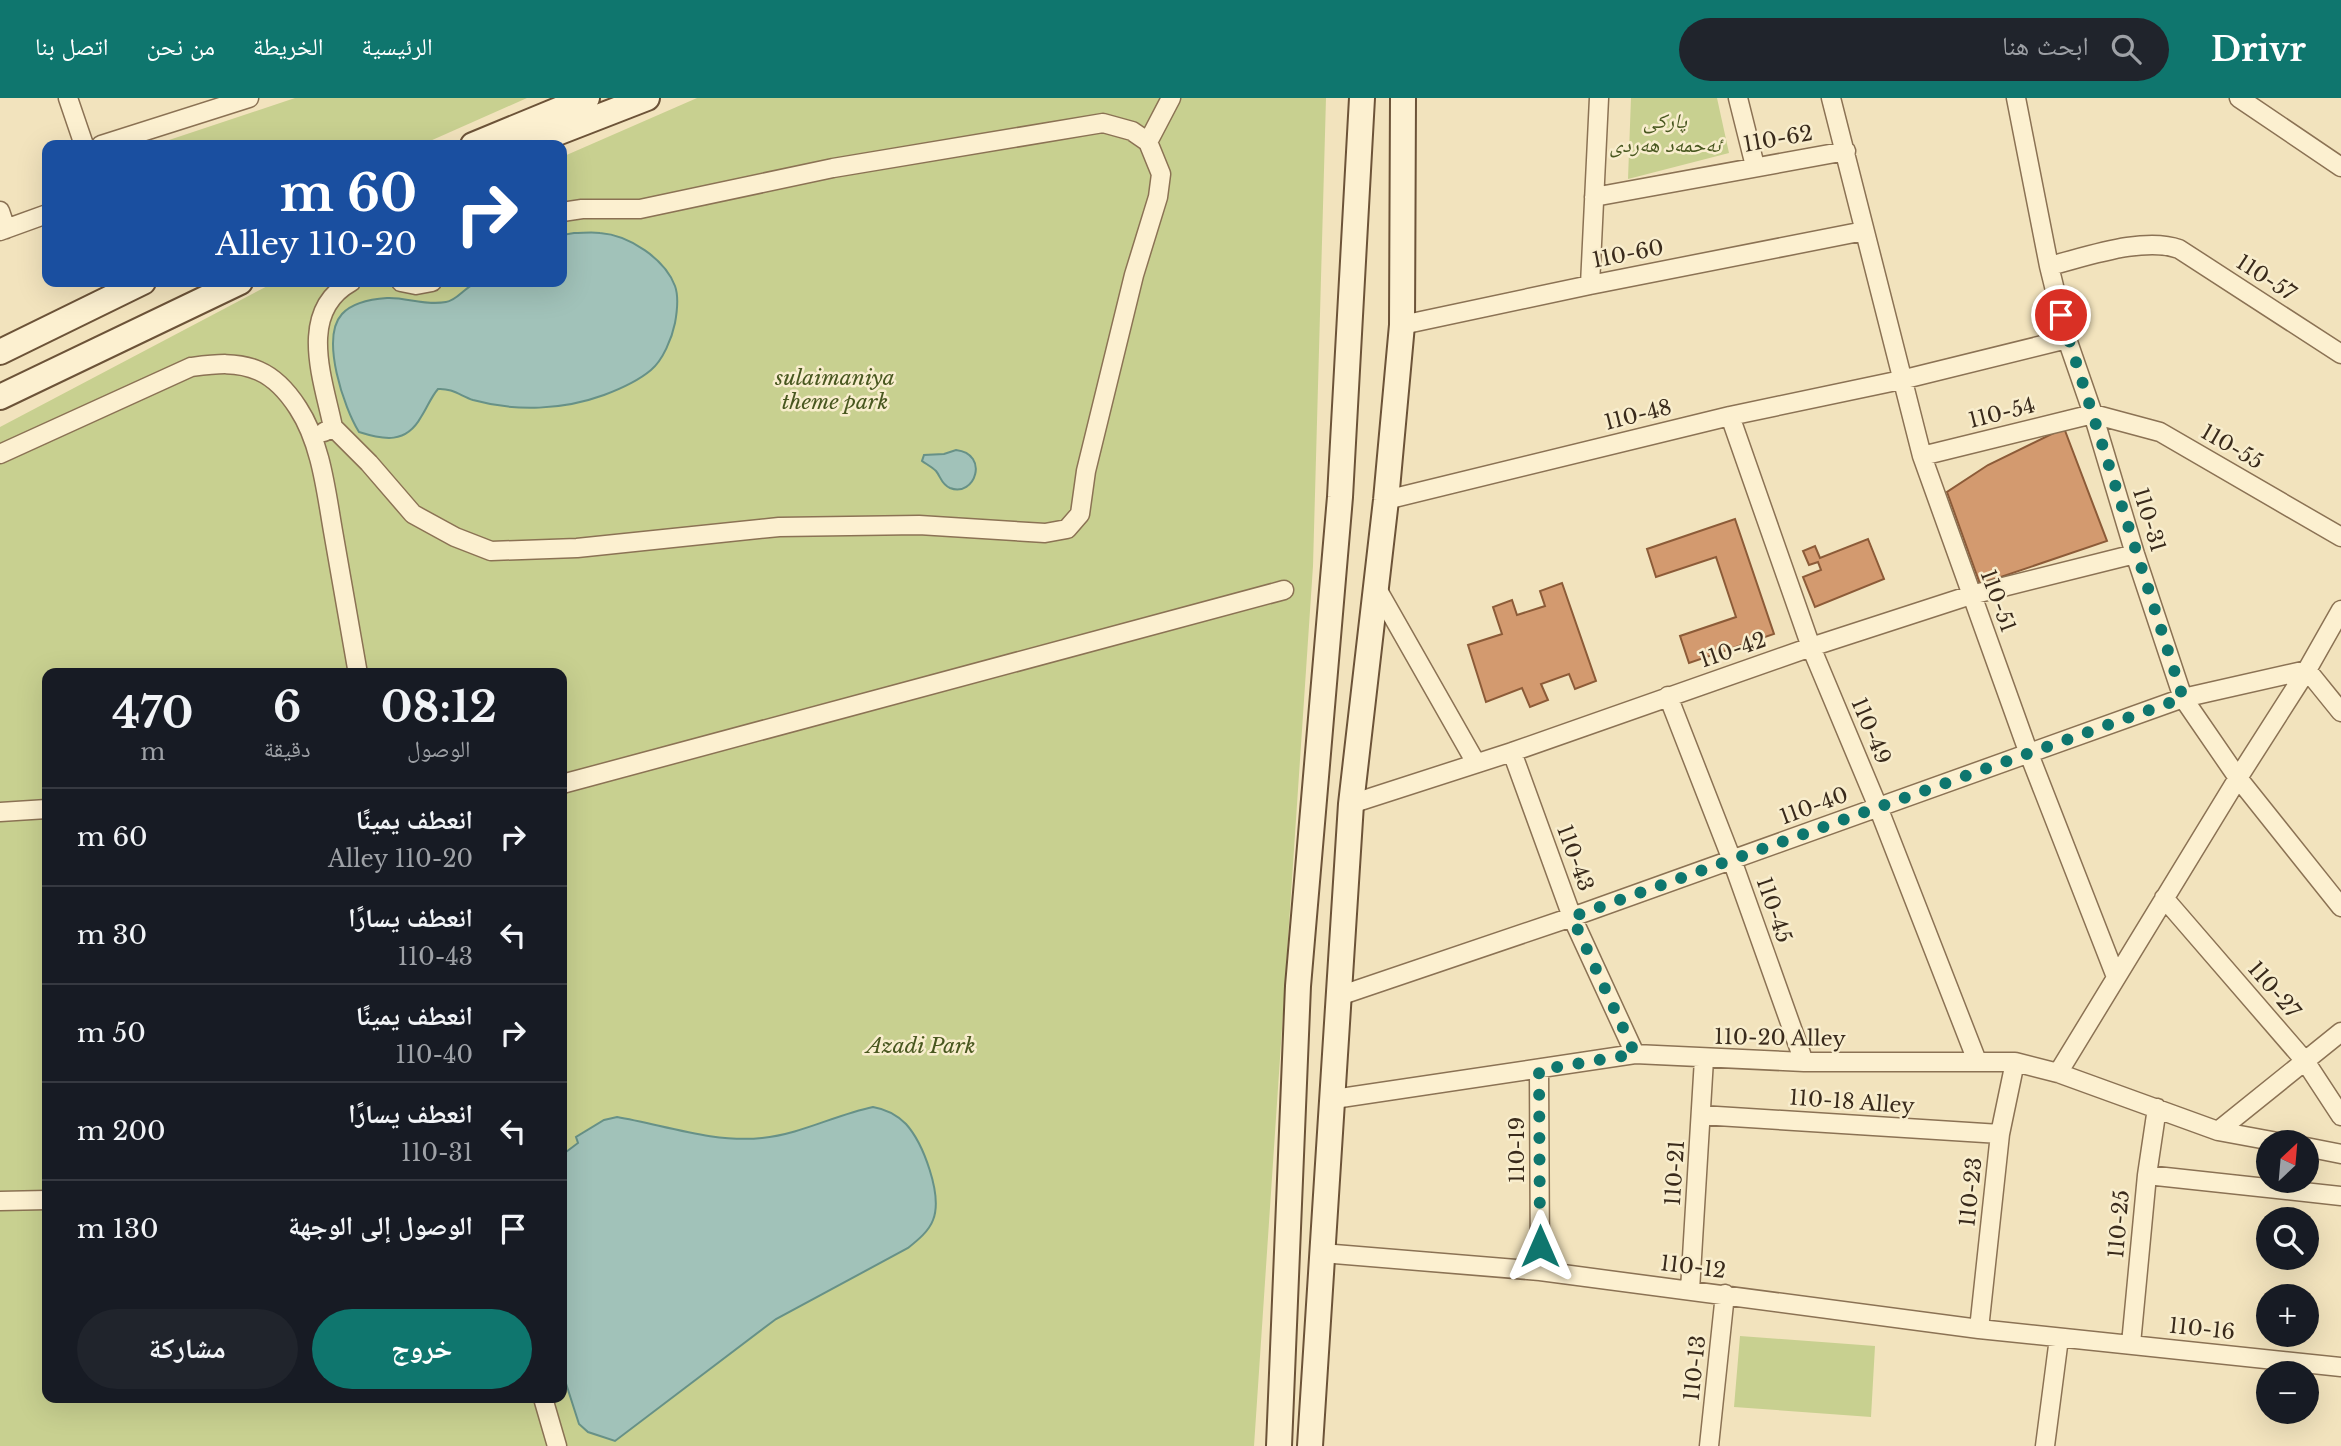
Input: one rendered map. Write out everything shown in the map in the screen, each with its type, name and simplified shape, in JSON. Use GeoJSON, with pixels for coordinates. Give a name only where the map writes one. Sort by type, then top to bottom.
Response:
{"type":"FeatureCollection","features":[{"type":"Feature","properties":{"kind":"main road"},"geometry":{"type":"LineString","coordinates":[[485,140],[587,98]]}},
{"type":"Feature","properties":{"kind":"main road"},"geometry":{"type":"LineString","coordinates":[[539,140],[647,98]]}},
{"type":"Feature","properties":{"kind":"main road"},"geometry":{"type":"LineString","coordinates":[[1279,1446],[1298,986],[1340,497],[1362,98]]}},
{"type":"Feature","properties":{"kind":"main road"},"geometry":{"type":"LineString","coordinates":[[1310,1446],[1352,804],[1386,500],[1402,325],[1403,98]]}},
{"type":"Feature","properties":{"kind":"main road"},"geometry":{"type":"LineString","coordinates":[[0,352],[130,287]]}},
{"type":"Feature","properties":{"kind":"main road"},"geometry":{"type":"LineString","coordinates":[[0,397],[230,287]]}},
{"type":"Feature","properties":{"kind":"main road"},"geometry":{"type":"LineString","coordinates":[[1290,1157],[1329,1158]]}},
{"type":"Feature","properties":{"kind":"street"},"geometry":{"type":"LineString","coordinates":[[68,98],[82,140]]}},
{"type":"Feature","properties":{"kind":"street"},"geometry":{"type":"LineString","coordinates":[[117,140],[249,98]]}},
{"type":"Feature","properties":{"kind":"street"},"geometry":{"type":"LineString","coordinates":[[1148,142],[1171,98]]}},
{"type":"Feature","properties":{"kind":"street"},"geometry":{"type":"LineString","coordinates":[[1590,285],[1599,98]]}},
{"type":"Feature","properties":{"kind":"street"},"geometry":{"type":"LineString","coordinates":[[1738,98],[1755,166]]}},
{"type":"Feature","properties":{"kind":"street","name":"110-51"},"geometry":{"type":"LineString","coordinates":[[1831,98],[1922,456],[2029,754],[2116,977]]}},
{"type":"Feature","properties":{"kind":"street","name":"110-31"},"geometry":{"type":"LineString","coordinates":[[2016,98],[2049,266],[2067,339],[2183,698],[2238,778],[2341,907]]}},
{"type":"Feature","properties":{"kind":"street"},"geometry":{"type":"LineString","coordinates":[[2239,98],[2341,167]]}},
{"type":"Feature","properties":{"kind":"street"},"geometry":{"type":"LineString","coordinates":[[345,287],[331,298],[316,332],[333,427],[369,463],[412,514],[455,537],[491,551],[577,548],[779,527],[919,525],[1045,533],[1067,529],[1080,514],[1086,471],[1134,275],[1158,197],[1161,174],[1148,142],[1132,131],[1103,122],[833,168],[639,209],[567,211]]}},
{"type":"Feature","properties":{"kind":"street","name":"110-62"},"geometry":{"type":"LineString","coordinates":[[1594,197],[1846,151]]}},
{"type":"Feature","properties":{"kind":"street"},"geometry":{"type":"LineString","coordinates":[[0,211],[3,230],[42,216]]}},
{"type":"Feature","properties":{"kind":"street","name":"110-60"},"geometry":{"type":"LineString","coordinates":[[1402,325],[1864,231]]}},
{"type":"Feature","properties":{"kind":"street","name":"110-57"},"geometry":{"type":"LineString","coordinates":[[2049,266],[2147,243],[2165,244],[2179,249],[2341,354]]}},
{"type":"Feature","properties":{"kind":"street","name":"110-48"},"geometry":{"type":"LineString","coordinates":[[1386,500],[1730,416],[1901,380],[2067,339]]}},
{"type":"Feature","properties":{"kind":"street"},"geometry":{"type":"LineString","coordinates":[[0,454],[191,367],[238,364],[261,372],[280,386],[299,408],[312,439],[323,478],[357,668]]}},
{"type":"Feature","properties":{"kind":"street","name":"110-54"},"geometry":{"type":"LineString","coordinates":[[1922,456],[2093,414]]}},
{"type":"Feature","properties":{"kind":"street","name":"110-55"},"geometry":{"type":"LineString","coordinates":[[2093,414],[2160,432],[2341,537]]}},
{"type":"Feature","properties":{"kind":"street","name":"110-49"},"geometry":{"type":"LineString","coordinates":[[1730,416],[1811,647],[1878,807],[1977,1061]]}},
{"type":"Feature","properties":{"kind":"street"},"geometry":{"type":"LineString","coordinates":[[312,439],[333,427]]}},
{"type":"Feature","properties":{"kind":"street","name":"110-42"},"geometry":{"type":"LineString","coordinates":[[1352,804],[1971,595],[2135,554]]}},
{"type":"Feature","properties":{"kind":"street"},"geometry":{"type":"LineString","coordinates":[[1376,587],[1476,763]]}},
{"type":"Feature","properties":{"kind":"street"},"geometry":{"type":"LineString","coordinates":[[567,783],[1284,590]]}},
{"type":"Feature","properties":{"kind":"street"},"geometry":{"type":"LineString","coordinates":[[2058,1073],[2307,670],[2341,610]]}},
{"type":"Feature","properties":{"kind":"street"},"geometry":{"type":"LineString","coordinates":[[2307,670],[2341,712]]}},
{"type":"Feature","properties":{"kind":"street","name":"110-40"},"geometry":{"type":"LineString","coordinates":[[1339,996],[1572,917],[2183,698],[2307,670]]}},
{"type":"Feature","properties":{"kind":"street","name":"110-45"},"geometry":{"type":"LineString","coordinates":[[1668,696],[1732,860],[1804,1062]]}},
{"type":"Feature","properties":{"kind":"street","name":"110-43"},"geometry":{"type":"LineString","coordinates":[[1512,752],[1572,917],[1635,1054]]}},
{"type":"Feature","properties":{"kind":"street"},"geometry":{"type":"LineString","coordinates":[[0,812],[42,809]]}},
{"type":"Feature","properties":{"kind":"street","name":"110-27"},"geometry":{"type":"LineString","coordinates":[[2164,898],[2305,1061],[2341,1116]]}},
{"type":"Feature","properties":{"kind":"street"},"geometry":{"type":"LineString","coordinates":[[2218,1130],[2341,1032]]}},
{"type":"Feature","properties":{"kind":"street","name":"110-20 Alley"},"geometry":{"type":"LineString","coordinates":[[1334,1099],[1635,1054],[1804,1062],[2015,1062],[2058,1073],[2218,1130],[2256,1138]]}},
{"type":"Feature","properties":{"kind":"street","name":"110-21"},"geometry":{"type":"LineString","coordinates":[[1690,1290],[1703,1059]]}},
{"type":"Feature","properties":{"kind":"street","name":"110-23"},"geometry":{"type":"LineString","coordinates":[[1979,1329],[2000,1135],[2015,1062]]}},
{"type":"Feature","properties":{"kind":"street","name":"110-19"},"geometry":{"type":"LineString","coordinates":[[1539,1070],[1540,1271]]}},
{"type":"Feature","properties":{"kind":"street","name":"110-25"},"geometry":{"type":"LineString","coordinates":[[2131,1344],[2147,1175],[2157,1108]]}},
{"type":"Feature","properties":{"kind":"street","name":"110-18 Alley"},"geometry":{"type":"LineString","coordinates":[[1701,1115],[2000,1135]]}},
{"type":"Feature","properties":{"kind":"street"},"geometry":{"type":"LineString","coordinates":[[2319,1150],[2341,1154]]}},
{"type":"Feature","properties":{"kind":"street"},"geometry":{"type":"LineString","coordinates":[[2147,1175],[2341,1196]]}},
{"type":"Feature","properties":{"kind":"street"},"geometry":{"type":"LineString","coordinates":[[0,1201],[42,1200]]}},
{"type":"Feature","properties":{"kind":"street","name":"110-12"},"geometry":{"type":"LineString","coordinates":[[1322,1253],[1540,1271],[2059,1338]]}},
{"type":"Feature","properties":{"kind":"street","name":"110-13"},"geometry":{"type":"LineString","coordinates":[[1709,1446],[1725,1294]]}},
{"type":"Feature","properties":{"kind":"street"},"geometry":{"type":"LineString","coordinates":[[2045,1446],[2059,1338]]}},
{"type":"Feature","properties":{"kind":"street","name":"110-16"},"geometry":{"type":"LineString","coordinates":[[2059,1338],[2341,1367]]}},
{"type":"Feature","properties":{"kind":"street"},"geometry":{"type":"LineString","coordinates":[[544,1403],[557,1446]]}},
{"type":"Feature","properties":{"kind":"green space"},"geometry":{"type":"Polygon","coordinates":[[[295,98],[527,98],[432,140],[169,140],[295,98]]]}},
{"type":"Feature","properties":{"kind":"green space"},"geometry":{"type":"Polygon","coordinates":[[[697,98],[1326,98],[1313,566],[1254,1446],[0,1446],[0,427],[266,287],[567,287],[567,155],[697,98]]]}},
{"type":"Feature","properties":{"kind":"green space","name":"پارکی ئەحمەد هەردی"},"geometry":{"type":"Polygon","coordinates":[[[1631,98],[1717,98],[1729,153],[1628,179],[1631,98]]]}},
{"type":"Feature","properties":{"kind":"green space"},"geometry":{"type":"Polygon","coordinates":[[[1740,1336],[1875,1346],[1871,1417],[1734,1407],[1740,1336]]]}},
{"type":"Feature","properties":{"kind":"water"},"geometry":{"type":"Polygon","coordinates":[[[600,233],[623,238],[655,258],[670,276],[677,295],[675,323],[666,348],[651,370],[604,395],[572,404],[539,408],[489,404],[438,389],[415,426],[401,436],[386,438],[359,432],[341,390],[334,356],[336,325],[346,310],[357,304],[381,299],[446,302],[455,299],[469,287],[567,287],[567,234],[600,233]]]}},
{"type":"Feature","properties":{"kind":"water"},"geometry":{"type":"Polygon","coordinates":[[[956,450],[967,453],[976,466],[972,481],[959,489],[947,486],[936,471],[922,461],[924,455],[956,450]]]}},
{"type":"Feature","properties":{"kind":"water"},"geometry":{"type":"Polygon","coordinates":[[[873,1107],[882,1109],[906,1124],[919,1143],[930,1170],[935,1197],[933,1220],[923,1235],[908,1248],[776,1319],[615,1441],[588,1432],[579,1424],[567,1387],[567,1151],[578,1143],[576,1137],[604,1120],[617,1117],[707,1136],[744,1139],[790,1133],[873,1107]]]}},
{"type":"Feature","properties":{"kind":"building"},"geometry":{"type":"Polygon","coordinates":[[[2064,428],[2107,541],[1980,584],[1947,492],[1988,465],[2064,428]]]}},
{"type":"Feature","properties":{"kind":"building"},"geometry":{"type":"Polygon","coordinates":[[[1735,519],[1774,634],[1689,663],[1680,636],[1736,617],[1716,557],[1656,577],[1647,549],[1735,519]]]}},
{"type":"Feature","properties":{"kind":"building"},"geometry":{"type":"Polygon","coordinates":[[[1868,539],[1884,579],[1815,607],[1803,577],[1821,570],[1818,562],[1809,565],[1803,551],[1815,546],[1820,558],[1868,539]]]}},
{"type":"Feature","properties":{"kind":"building"},"geometry":{"type":"Polygon","coordinates":[[[1562,583],[1596,681],[1575,689],[1569,674],[1541,684],[1548,700],[1530,707],[1522,688],[1486,702],[1468,645],[1502,634],[1493,607],[1512,600],[1517,615],[1545,606],[1540,591],[1562,583]]]}},
{"type":"Feature","properties":{"kind":"route"},"geometry":{"type":"LineString","coordinates":[[1540,1246],[1539,1070],[1635,1054],[1572,917],[2183,698],[2061,315]]}},
{"type":"Feature","properties":{"kind":"park label","name":"sulaimaniya theme park"},"geometry":{"type":"Point","coordinates":[835,390]}},
{"type":"Feature","properties":{"kind":"park label","name":"Azadi Park"},"geometry":{"type":"Point","coordinates":[921,1046]}}]}
